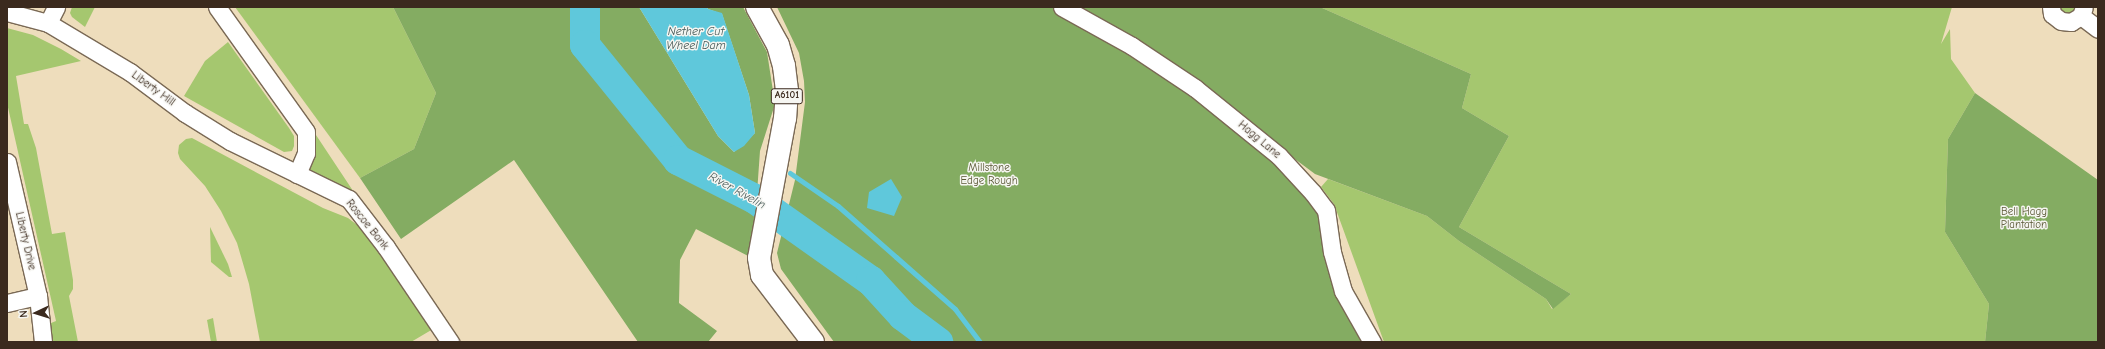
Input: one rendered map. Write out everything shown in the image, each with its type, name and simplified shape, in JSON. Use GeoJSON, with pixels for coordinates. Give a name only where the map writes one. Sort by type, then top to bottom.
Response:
{"type":"FeatureCollection","features":[{"type":"Feature","properties":{"kind":"main road","name":"A6101"},"geometry":{"type":"LineString","coordinates":[[757,7],[778,45],[784,66],[787,91],[785,118],[759,258],[762,275],[814,342]]}},
{"type":"Feature","properties":{"kind":"street"},"geometry":{"type":"LineString","coordinates":[[48,23],[56,7]]}},
{"type":"Feature","properties":{"kind":"street"},"geometry":{"type":"LineString","coordinates":[[217,7],[306,132],[306,153],[297,174]]}},
{"type":"Feature","properties":{"kind":"street","name":"Hagg Lane"},"geometry":{"type":"LineString","coordinates":[[1062,7],[1132,46],[1196,88],[1279,156],[1313,193],[1326,210],[1332,252],[1343,291],[1372,342]]}},
{"type":"Feature","properties":{"kind":"street"},"geometry":{"type":"LineString","coordinates":[[2050,7],[2052,14],[2060,21],[2071,22],[2082,12],[2098,29]]}},
{"type":"Feature","properties":{"kind":"street","name":"Liberty Hill"},"geometry":{"type":"LineString","coordinates":[[7,12],[48,23],[123,68],[185,113],[230,141],[297,174]]}},
{"type":"Feature","properties":{"kind":"street","name":"Liberty Drive"},"geometry":{"type":"LineString","coordinates":[[7,162],[38,296],[43,342]]}},
{"type":"Feature","properties":{"kind":"street","name":"Roscoe Bank"},"geometry":{"type":"LineString","coordinates":[[297,174],[349,199],[386,247],[450,342]]}},
{"type":"Feature","properties":{"kind":"street"},"geometry":{"type":"LineString","coordinates":[[7,303],[38,296]]}},
{"type":"Feature","properties":{"kind":"green space"},"geometry":{"type":"Polygon","coordinates":[[[72,7],[95,7],[85,27],[72,17],[70,13],[72,7]]]}},
{"type":"Feature","properties":{"kind":"green space"},"geometry":{"type":"Polygon","coordinates":[[[235,7],[393,7],[436,93],[414,149],[360,178],[235,7]]]}},
{"type":"Feature","properties":{"kind":"green space"},"geometry":{"type":"Polygon","coordinates":[[[393,7],[580,7],[580,45],[671,163],[741,196],[761,210],[752,258],[696,229],[680,260],[679,303],[717,331],[708,342],[638,342],[514,160],[401,239],[360,178],[414,149],[436,93],[393,7]]]}},
{"type":"Feature","properties":{"kind":"green space"},"geometry":{"type":"Polygon","coordinates":[[[590,7],[639,7],[718,136],[734,152],[755,133],[749,95],[722,14],[708,9],[707,7],[743,7],[767,52],[775,104],[760,151],[757,193],[679,153],[590,42],[590,7]]]}},
{"type":"Feature","properties":{"kind":"green space","name":"Millstone Edge Rough"},"geometry":{"type":"Polygon","coordinates":[[[777,7],[1051,7],[1119,46],[1212,107],[1281,167],[1319,212],[1366,342],[834,342],[781,269],[777,253],[795,180],[805,102],[804,81],[799,53],[777,7]]]}},
{"type":"Feature","properties":{"kind":"green space"},"geometry":{"type":"Polygon","coordinates":[[[1074,7],[1320,7],[1471,74],[1462,108],[1509,136],[1459,227],[1571,294],[1553,309],[1546,299],[1459,241],[1427,216],[1315,174],[1194,84],[1074,7]]]}},
{"type":"Feature","properties":{"kind":"green space"},"geometry":{"type":"Polygon","coordinates":[[[1320,7],[1952,7],[1941,44],[1950,29],[1951,59],[1975,93],[1948,139],[1945,232],[1989,304],[1985,342],[1384,342],[1334,204],[1321,187],[1328,179],[1427,216],[1459,241],[1546,299],[1552,309],[1571,294],[1459,227],[1509,136],[1462,108],[1471,74],[1320,7]]]}},
{"type":"Feature","properties":{"kind":"green space"},"geometry":{"type":"Polygon","coordinates":[[[2058,7],[2076,7],[2071,14],[2061,13],[2058,7]]]}},
{"type":"Feature","properties":{"kind":"green space"},"geometry":{"type":"Polygon","coordinates":[[[7,28],[33,35],[81,61],[16,76],[24,124],[28,124],[36,148],[52,234],[65,232],[73,280],[73,289],[69,296],[78,342],[43,342],[41,327],[56,321],[7,103],[7,28]]]}},
{"type":"Feature","properties":{"kind":"green space"},"geometry":{"type":"Polygon","coordinates":[[[228,42],[294,136],[294,146],[292,151],[284,152],[184,96],[205,61],[228,42]]]}},
{"type":"Feature","properties":{"kind":"green space","name":"Bell Hagg Plantation"},"geometry":{"type":"Polygon","coordinates":[[[1975,93],[2098,180],[2098,342],[1985,342],[1989,304],[1945,232],[1948,139],[1975,93]]]}},
{"type":"Feature","properties":{"kind":"green space"},"geometry":{"type":"Polygon","coordinates":[[[316,135],[371,218],[307,171],[313,154],[316,135]]]}},
{"type":"Feature","properties":{"kind":"green space"},"geometry":{"type":"Polygon","coordinates":[[[192,138],[323,208],[348,218],[361,228],[433,329],[411,342],[260,342],[249,284],[237,243],[221,211],[205,186],[180,159],[178,153],[179,145],[186,139],[192,138]]]}},
{"type":"Feature","properties":{"kind":"green space"},"geometry":{"type":"Polygon","coordinates":[[[210,227],[228,264],[232,277],[229,277],[211,262],[210,227]]]}},
{"type":"Feature","properties":{"kind":"green space"},"geometry":{"type":"Polygon","coordinates":[[[213,318],[217,342],[211,342],[207,320],[213,318]]]}},
{"type":"Feature","properties":{"kind":"water","name":"Nether Cut Wheel Dam"},"geometry":{"type":"Polygon","coordinates":[[[639,7],[707,7],[708,9],[722,13],[749,95],[755,133],[744,146],[734,152],[718,136],[639,7]]]}},
{"type":"Feature","properties":{"kind":"water"},"geometry":{"type":"Polygon","coordinates":[[[891,179],[902,197],[894,216],[867,208],[869,192],[891,179]]]}},
{"type":"Feature","properties":{"kind":"waterway","name":"River Rivelin"},"geometry":{"type":"LineString","coordinates":[[585,7],[585,45],[678,160],[755,199],[871,281],[903,316],[938,342]]}},
{"type":"Feature","properties":{"kind":"waterway"},"geometry":{"type":"LineString","coordinates":[[790,173],[838,206],[955,309],[980,342]]}}]}
